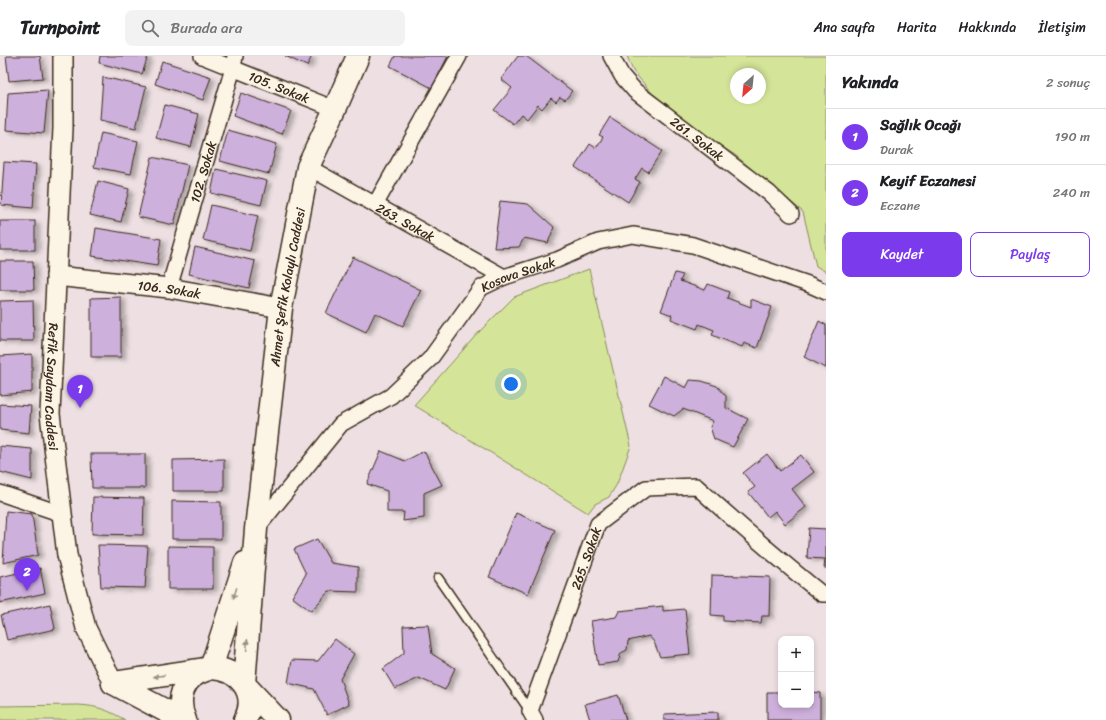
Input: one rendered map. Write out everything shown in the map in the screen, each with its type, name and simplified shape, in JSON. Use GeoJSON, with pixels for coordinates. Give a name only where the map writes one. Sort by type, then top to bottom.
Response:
{"type":"FeatureCollection","features":[{"type":"Feature","properties":{"kind":"main road","name":"Ahmet Şefik Kolaylı Caddesi"},"geometry":{"type":"LineString","coordinates":[[256,529],[281,308],[308,167],[358,56]]}},
{"type":"Feature","properties":{"kind":"main road"},"geometry":{"type":"LineString","coordinates":[[211,668],[256,529]]}},
{"type":"Feature","properties":{"kind":"main road"},"geometry":{"type":"LineString","coordinates":[[245,720],[250,704],[249,693],[244,684],[256,529]]}},
{"type":"Feature","properties":{"kind":"main road"},"geometry":{"type":"LineString","coordinates":[[184,720],[180,699],[184,688],[190,678],[211,668]]}},
{"type":"Feature","properties":{"kind":"main road"},"geometry":{"type":"LineString","coordinates":[[113,683],[211,668],[221,669],[238,677],[278,720]]}},
{"type":"Feature","properties":{"kind":"main road"},"geometry":{"type":"LineString","coordinates":[[113,683],[184,720]]}},
{"type":"Feature","properties":{"kind":"street","name":"Refik Saydam Caddesi"},"geometry":{"type":"LineString","coordinates":[[63,56],[63,128],[50,414],[67,555],[86,628],[113,683]]}},
{"type":"Feature","properties":{"kind":"street","name":"105. Sokak"},"geometry":{"type":"LineString","coordinates":[[202,56],[234,62],[335,109]]}},
{"type":"Feature","properties":{"kind":"street"},"geometry":{"type":"LineString","coordinates":[[375,205],[459,56]]}},
{"type":"Feature","properties":{"kind":"street","name":"261. Sokak"},"geometry":{"type":"LineString","coordinates":[[611,56],[622,76],[635,91],[769,193],[791,214]]}},
{"type":"Feature","properties":{"kind":"street","name":"102. Sokak"},"geometry":{"type":"LineString","coordinates":[[169,288],[234,62]]}},
{"type":"Feature","properties":{"kind":"street","name":"263. Sokak"},"geometry":{"type":"LineString","coordinates":[[308,167],[504,277]]}},
{"type":"Feature","properties":{"kind":"street","name":"Kosova Sokak"},"geometry":{"type":"LineString","coordinates":[[256,529],[341,424],[391,396],[430,359],[481,288],[504,277],[557,260],[598,242],[633,235],[693,245],[808,284],[826,292]]}},
{"type":"Feature","properties":{"kind":"street","name":"106. Sokak"},"geometry":{"type":"LineString","coordinates":[[56,276],[169,288],[281,308]]}},
{"type":"Feature","properties":{"kind":"street","name":"265. Sokak"},"geometry":{"type":"LineString","coordinates":[[533,716],[598,524],[646,488],[696,486],[797,574],[822,594],[826,594]]}},
{"type":"Feature","properties":{"kind":"street"},"geometry":{"type":"LineString","coordinates":[[0,493],[62,514]]}},
{"type":"Feature","properties":{"kind":"lane"},"geometry":{"type":"LineString","coordinates":[[438,578],[533,716]]}},
{"type":"Feature","properties":{"kind":"green space"},"geometry":{"type":"Polygon","coordinates":[[[627,56],[826,56],[826,272],[816,266],[803,212],[735,155],[669,113],[633,71],[627,56]]]}},
{"type":"Feature","properties":{"kind":"green space"},"geometry":{"type":"Polygon","coordinates":[[[589,269],[631,446],[617,484],[609,497],[595,504],[588,513],[414,405],[479,332],[514,297],[589,269]]]}},
{"type":"Feature","properties":{"kind":"green space"},"geometry":{"type":"Polygon","coordinates":[[[78,705],[103,709],[125,720],[0,720],[0,706],[78,705]]]}},
{"type":"Feature","properties":{"kind":"building"},"geometry":{"type":"Polygon","coordinates":[[[6,56],[40,56],[43,78],[9,81],[6,56]]]}},
{"type":"Feature","properties":{"kind":"building"},"geometry":{"type":"Polygon","coordinates":[[[100,56],[148,56],[142,74],[99,63],[100,56]]]}},
{"type":"Feature","properties":{"kind":"building"},"geometry":{"type":"Polygon","coordinates":[[[285,56],[312,56],[307,66],[285,56]]]}},
{"type":"Feature","properties":{"kind":"building"},"geometry":{"type":"Polygon","coordinates":[[[395,56],[448,56],[432,88],[390,66],[395,56]]]}},
{"type":"Feature","properties":{"kind":"building"},"geometry":{"type":"Polygon","coordinates":[[[518,56],[526,56],[572,91],[565,100],[560,97],[556,102],[551,98],[542,109],[538,105],[527,119],[521,114],[513,124],[494,110],[512,88],[501,79],[518,56]]]}},
{"type":"Feature","properties":{"kind":"building"},"geometry":{"type":"Polygon","coordinates":[[[162,61],[211,77],[203,100],[155,84],[162,61]]]}},
{"type":"Feature","properties":{"kind":"building"},"geometry":{"type":"Polygon","coordinates":[[[103,77],[146,87],[136,128],[100,120],[103,77]]]}},
{"type":"Feature","properties":{"kind":"building"},"geometry":{"type":"Polygon","coordinates":[[[48,90],[44,133],[6,130],[8,93],[48,90]]]}},
{"type":"Feature","properties":{"kind":"building"},"geometry":{"type":"Polygon","coordinates":[[[241,93],[291,111],[282,134],[233,116],[241,93]]]}},
{"type":"Feature","properties":{"kind":"building"},"geometry":{"type":"Polygon","coordinates":[[[165,105],[199,114],[191,147],[156,138],[165,105]]]}},
{"type":"Feature","properties":{"kind":"building"},"geometry":{"type":"Polygon","coordinates":[[[610,117],[662,151],[648,172],[642,168],[635,179],[640,182],[628,202],[575,167],[590,144],[596,148],[603,137],[599,135],[610,117]]]}},
{"type":"Feature","properties":{"kind":"building"},"geometry":{"type":"Polygon","coordinates":[[[228,130],[277,144],[269,174],[220,161],[228,130]]]}},
{"type":"Feature","properties":{"kind":"building"},"geometry":{"type":"Polygon","coordinates":[[[101,133],[138,141],[131,174],[94,167],[101,133]]]}},
{"type":"Feature","properties":{"kind":"building"},"geometry":{"type":"Polygon","coordinates":[[[152,157],[188,165],[174,225],[138,217],[152,157]]]}},
{"type":"Feature","properties":{"kind":"building"},"geometry":{"type":"Polygon","coordinates":[[[4,162],[36,164],[33,208],[1,205],[4,162]]]}},
{"type":"Feature","properties":{"kind":"building"},"geometry":{"type":"Polygon","coordinates":[[[216,169],[267,181],[261,205],[211,193],[216,169]]]}},
{"type":"Feature","properties":{"kind":"building"},"geometry":{"type":"Polygon","coordinates":[[[98,181],[129,189],[121,222],[90,215],[98,181]]]}},
{"type":"Feature","properties":{"kind":"building"},"geometry":{"type":"Polygon","coordinates":[[[500,201],[528,204],[554,227],[548,243],[524,238],[519,247],[494,248],[500,201]]]}},
{"type":"Feature","properties":{"kind":"building"},"geometry":{"type":"Polygon","coordinates":[[[211,205],[258,216],[250,251],[203,240],[211,205]]]}},
{"type":"Feature","properties":{"kind":"building"},"geometry":{"type":"Polygon","coordinates":[[[0,221],[35,221],[35,250],[0,250],[0,221]]]}},
{"type":"Feature","properties":{"kind":"building"},"geometry":{"type":"Polygon","coordinates":[[[96,228],[161,239],[157,266],[92,256],[96,228]]]}},
{"type":"Feature","properties":{"kind":"building"},"geometry":{"type":"Polygon","coordinates":[[[195,247],[255,261],[249,288],[189,274],[195,247]]]}},
{"type":"Feature","properties":{"kind":"building"},"geometry":{"type":"Polygon","coordinates":[[[353,257],[421,290],[403,326],[375,313],[366,332],[326,313],[353,257]]]}},
{"type":"Feature","properties":{"kind":"building"},"geometry":{"type":"Polygon","coordinates":[[[0,261],[33,261],[34,290],[0,290],[0,261]]]}},
{"type":"Feature","properties":{"kind":"building"},"geometry":{"type":"Polygon","coordinates":[[[675,273],[683,275],[680,281],[705,290],[708,284],[729,292],[727,298],[751,307],[751,299],[772,307],[757,348],[744,343],[742,347],[712,335],[714,330],[699,324],[697,329],[671,319],[672,315],[661,311],[675,273]]]}},
{"type":"Feature","properties":{"kind":"building"},"geometry":{"type":"Polygon","coordinates":[[[121,297],[121,357],[91,357],[91,298],[121,297]]]}},
{"type":"Feature","properties":{"kind":"building"},"geometry":{"type":"Polygon","coordinates":[[[33,300],[34,341],[0,341],[0,301],[33,300]]]}},
{"type":"Feature","properties":{"kind":"building"},"geometry":{"type":"Polygon","coordinates":[[[819,321],[826,325],[826,368],[804,357],[819,321]]]}},
{"type":"Feature","properties":{"kind":"building"},"geometry":{"type":"Polygon","coordinates":[[[32,354],[32,392],[0,395],[0,356],[32,354]]]}},
{"type":"Feature","properties":{"kind":"building"},"geometry":{"type":"Polygon","coordinates":[[[664,376],[686,388],[690,380],[702,381],[717,386],[726,396],[726,408],[748,419],[733,447],[714,439],[710,427],[713,421],[683,409],[674,416],[649,404],[664,376]]]}},
{"type":"Feature","properties":{"kind":"building"},"geometry":{"type":"Polygon","coordinates":[[[0,404],[31,406],[29,433],[0,430],[0,404]]]}},
{"type":"Feature","properties":{"kind":"building"},"geometry":{"type":"Polygon","coordinates":[[[0,446],[32,449],[32,480],[0,472],[0,446]]]}},
{"type":"Feature","properties":{"kind":"building"},"geometry":{"type":"Polygon","coordinates":[[[381,451],[405,461],[424,451],[442,485],[424,493],[424,518],[403,521],[404,512],[387,512],[387,491],[367,484],[381,451]]]}},
{"type":"Feature","properties":{"kind":"building"},"geometry":{"type":"Polygon","coordinates":[[[91,454],[145,454],[145,488],[92,488],[91,454]]]}},
{"type":"Feature","properties":{"kind":"building"},"geometry":{"type":"Polygon","coordinates":[[[767,454],[780,471],[801,455],[814,472],[792,489],[806,507],[785,524],[775,511],[768,517],[748,492],[755,487],[743,473],[767,454]]]}},
{"type":"Feature","properties":{"kind":"building"},"geometry":{"type":"Polygon","coordinates":[[[224,459],[224,491],[173,491],[173,460],[224,459]]]}},
{"type":"Feature","properties":{"kind":"building"},"geometry":{"type":"Polygon","coordinates":[[[93,497],[144,498],[143,535],[92,534],[93,497]]]}},
{"type":"Feature","properties":{"kind":"building"},"geometry":{"type":"Polygon","coordinates":[[[172,501],[221,502],[221,539],[172,539],[172,501]]]}},
{"type":"Feature","properties":{"kind":"building"},"geometry":{"type":"Polygon","coordinates":[[[6,511],[32,514],[38,555],[3,563],[6,511]]]}},
{"type":"Feature","properties":{"kind":"building"},"geometry":{"type":"Polygon","coordinates":[[[516,513],[555,530],[528,594],[489,577],[516,513]]]}},
{"type":"Feature","properties":{"kind":"building"},"geometry":{"type":"Polygon","coordinates":[[[809,528],[826,529],[826,568],[824,568],[825,559],[807,558],[809,528]]]}},
{"type":"Feature","properties":{"kind":"building"},"geometry":{"type":"Polygon","coordinates":[[[317,539],[331,563],[358,567],[358,592],[329,591],[311,611],[292,597],[306,574],[294,549],[317,539]]]}},
{"type":"Feature","properties":{"kind":"building"},"geometry":{"type":"Polygon","coordinates":[[[98,545],[148,546],[145,588],[101,587],[98,545]]]}},
{"type":"Feature","properties":{"kind":"building"},"geometry":{"type":"Polygon","coordinates":[[[168,546],[213,547],[213,589],[168,589],[168,546]]]}},
{"type":"Feature","properties":{"kind":"building"},"geometry":{"type":"Polygon","coordinates":[[[40,568],[45,593],[0,603],[0,577],[40,568]]]}},
{"type":"Feature","properties":{"kind":"building"},"geometry":{"type":"Polygon","coordinates":[[[712,575],[770,577],[769,616],[762,616],[761,623],[723,621],[723,616],[711,615],[712,575]]]}},
{"type":"Feature","properties":{"kind":"building"},"geometry":{"type":"Polygon","coordinates":[[[50,604],[55,629],[7,640],[1,615],[50,604]]]}},
{"type":"Feature","properties":{"kind":"building"},"geometry":{"type":"Polygon","coordinates":[[[663,606],[663,611],[685,609],[690,654],[660,657],[654,642],[649,636],[628,641],[627,650],[621,653],[618,662],[598,665],[591,621],[616,617],[619,611],[663,606]]]}},
{"type":"Feature","properties":{"kind":"building"},"geometry":{"type":"Polygon","coordinates":[[[428,625],[432,654],[455,668],[445,690],[419,678],[395,689],[383,669],[404,653],[403,626],[428,625]]]}},
{"type":"Feature","properties":{"kind":"building"},"geometry":{"type":"Polygon","coordinates":[[[335,639],[354,654],[340,679],[349,704],[327,715],[314,689],[288,683],[292,660],[318,661],[335,639]]]}},
{"type":"Feature","properties":{"kind":"building"},"geometry":{"type":"Polygon","coordinates":[[[767,692],[778,692],[778,708],[814,708],[814,692],[820,693],[820,720],[767,720],[767,692]]]}},
{"type":"Feature","properties":{"kind":"building"},"geometry":{"type":"Polygon","coordinates":[[[618,695],[626,720],[590,720],[585,704],[618,695]]]}},
{"type":"Feature","properties":{"kind":"building"},"geometry":{"type":"Polygon","coordinates":[[[718,712],[718,720],[664,720],[664,714],[718,712]]]}},
{"type":"Feature","properties":{"kind":"place","name":"Sağlık Ocağı"},"geometry":{"type":"Point","coordinates":[80,408]}},
{"type":"Feature","properties":{"kind":"place","name":"Keyif Eczanesi"},"geometry":{"type":"Point","coordinates":[27,591]}}]}
